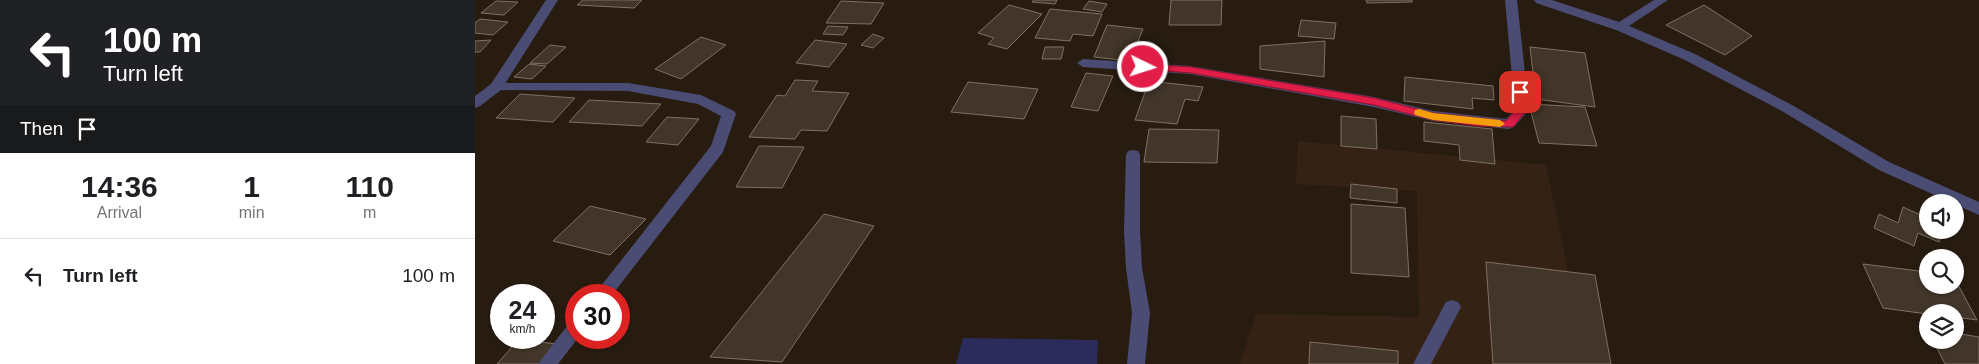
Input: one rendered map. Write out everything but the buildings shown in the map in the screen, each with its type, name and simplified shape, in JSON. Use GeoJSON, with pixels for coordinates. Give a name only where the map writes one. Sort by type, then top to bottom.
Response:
{"type":"FeatureCollection","features":[{"type":"Feature","properties":{"kind":"street"},"geometry":{"type":"LineString","coordinates":[[475,103],[496,87],[552,0]]}},
{"type":"Feature","properties":{"kind":"street"},"geometry":{"type":"LineString","coordinates":[[1083,63],[1191,70],[1374,102],[1433,116],[1509,124],[1522,110],[1511,0]]}},
{"type":"Feature","properties":{"kind":"street"},"geometry":{"type":"LineString","coordinates":[[1540,0],[1620,27],[1690,57],[1787,108],[1884,166],[1979,209]]}},
{"type":"Feature","properties":{"kind":"street"},"geometry":{"type":"LineString","coordinates":[[1620,27],[1663,0]]}},
{"type":"Feature","properties":{"kind":"street"},"geometry":{"type":"LineString","coordinates":[[496,87],[628,87],[701,100],[729,114],[718,148],[611,284]]}},
{"type":"Feature","properties":{"kind":"street"},"geometry":{"type":"LineString","coordinates":[[1133,155],[1131,231],[1134,268],[1141,313],[1136,364]]}},
{"type":"Feature","properties":{"kind":"street"},"geometry":{"type":"LineString","coordinates":[[1422,364],[1452,307]]}},
{"type":"Feature","properties":{"kind":"street"},"geometry":{"type":"LineString","coordinates":[[547,364],[565,341]]}},
{"type":"Feature","properties":{"kind":"shaded area"},"geometry":{"type":"Polygon","coordinates":[[[1298,141],[1546,165],[1587,364],[1240,364],[1256,314],[1419,317],[1417,191],[1296,184],[1298,141]]]}},
{"type":"Feature","properties":{"kind":"shaded area"},"geometry":{"type":"Polygon","coordinates":[[[963,338],[1098,340],[1097,364],[956,364],[963,338]]]}},
{"type":"Feature","properties":{"kind":"slow traffic"},"geometry":{"type":"LineString","coordinates":[[1419,113],[1500,124]]}},
{"type":"Feature","properties":{"kind":"route"},"geometry":{"type":"LineString","coordinates":[[1143,67],[1191,70],[1374,102],[1433,116],[1478,122],[1509,124],[1522,110],[1520,92]]}}]}
